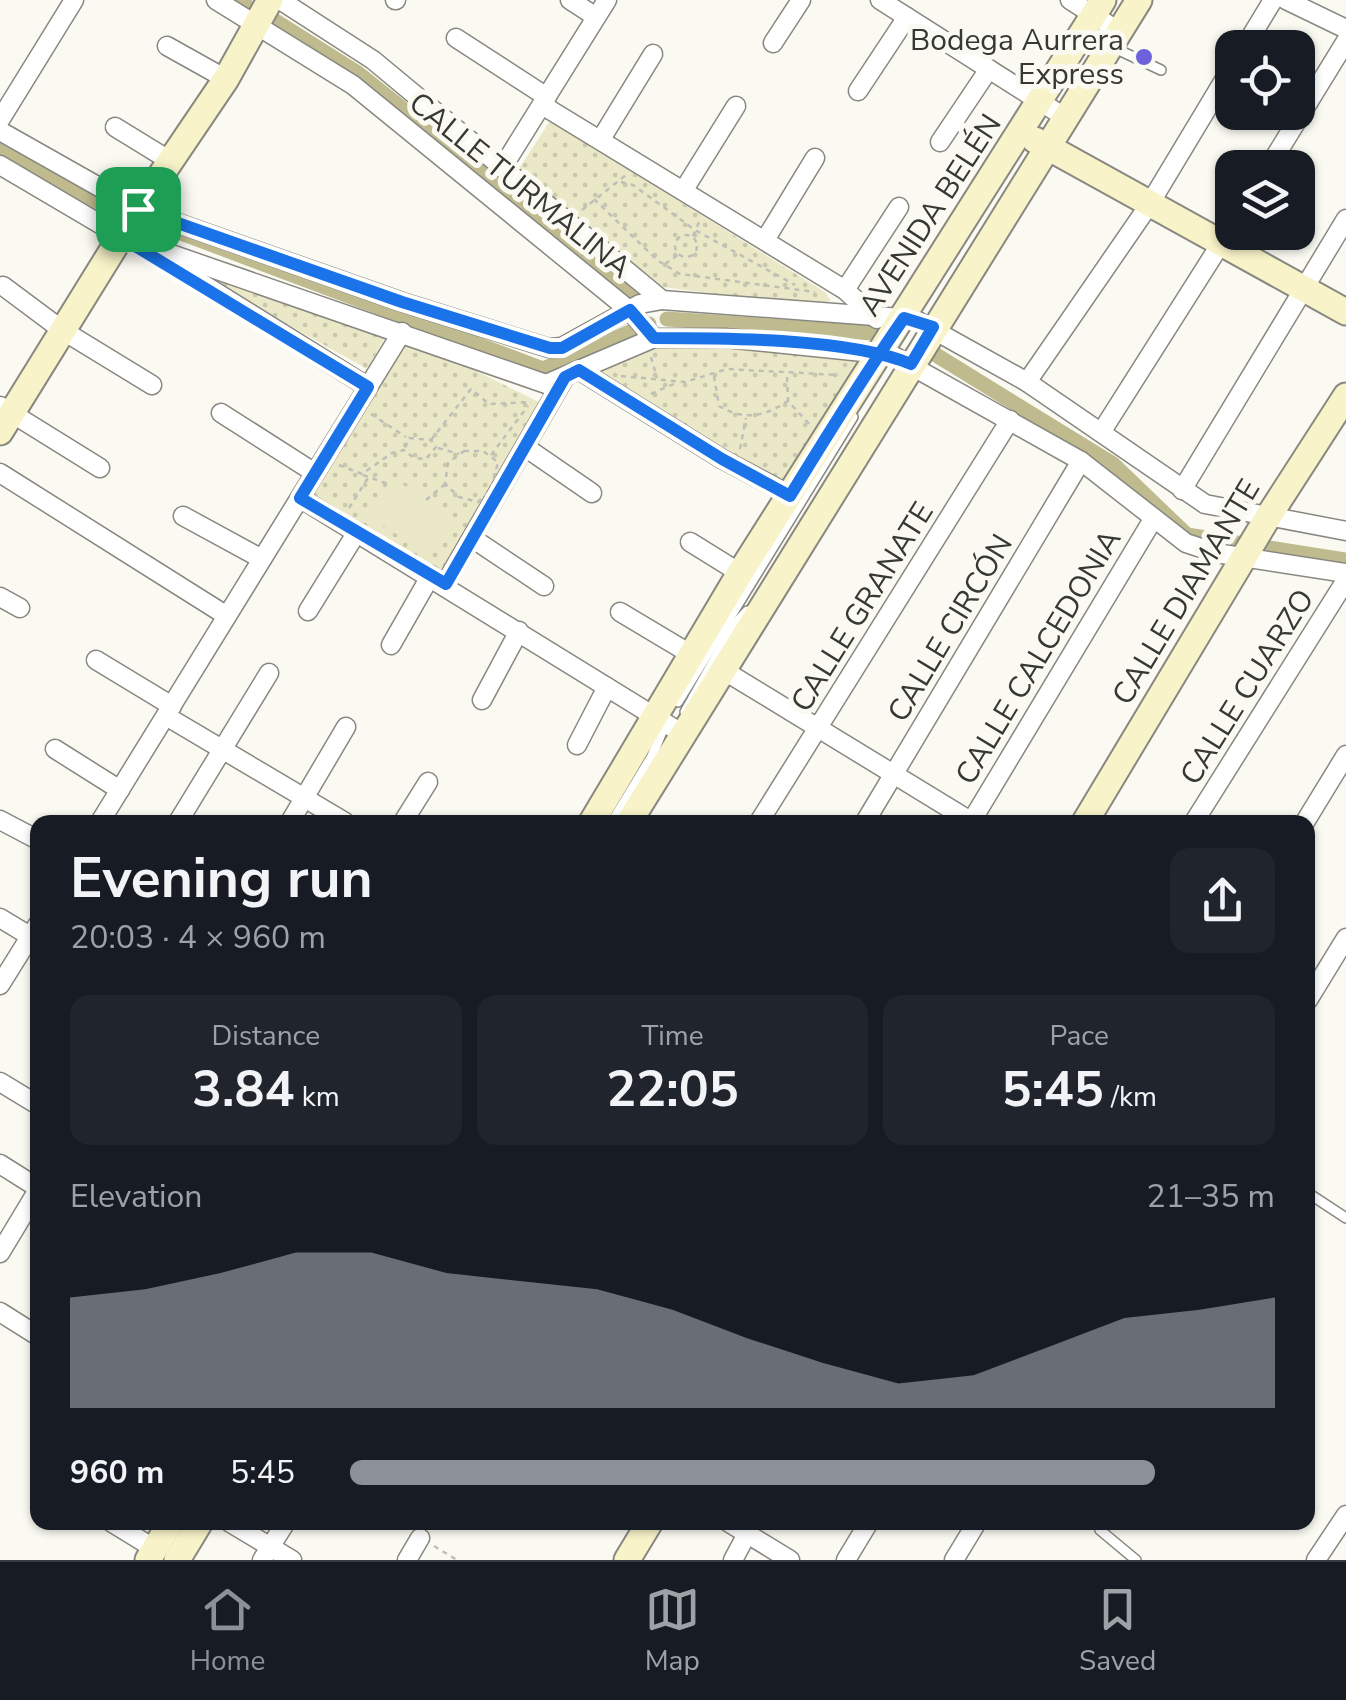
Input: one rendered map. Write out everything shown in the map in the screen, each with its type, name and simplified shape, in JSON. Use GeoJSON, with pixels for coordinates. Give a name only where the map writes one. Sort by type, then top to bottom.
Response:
{"type":"FeatureCollection","features":[{"type":"Feature","properties":{"kind":"main road"},"geometry":{"type":"LineString","coordinates":[[4,417],[128,240],[138,209],[226,79],[270,0]]}},
{"type":"Feature","properties":{"kind":"main road","name":"AVENIDA BELÉN"},"geometry":{"type":"LineString","coordinates":[[598,815],[723,670],[897,358],[1054,110],[1103,25],[1139,0]]}},
{"type":"Feature","properties":{"kind":"main road"},"geometry":{"type":"LineString","coordinates":[[1035,140],[1149,205],[1215,230]]}},
{"type":"Feature","properties":{"kind":"main road"},"geometry":{"type":"LineString","coordinates":[[1249,250],[1346,312]]}},
{"type":"Feature","properties":{"kind":"main road","name":"AVENIDA BELÉN"},"geometry":{"type":"LineString","coordinates":[[632,815],[671,726],[692,655],[866,378],[897,358]]}},
{"type":"Feature","properties":{"kind":"main road","name":"CALLE DIAMANTE"},"geometry":{"type":"LineString","coordinates":[[1089,815],[1346,396]]}},
{"type":"Feature","properties":{"kind":"main road"},"geometry":{"type":"LineString","coordinates":[[161,1558],[169,1530]]}},
{"type":"Feature","properties":{"kind":"main road"},"geometry":{"type":"LineString","coordinates":[[161,1558],[191,1530]]}},
{"type":"Feature","properties":{"kind":"main road"},"geometry":{"type":"LineString","coordinates":[[627,1560],[645,1530]]}},
{"type":"Feature","properties":{"kind":"street"},"geometry":{"type":"LineString","coordinates":[[0,120],[74,0]]}},
{"type":"Feature","properties":{"kind":"street","name":"CALLE TURMALINA"},"geometry":{"type":"LineString","coordinates":[[216,0],[353,85],[630,310],[650,339]]}},
{"type":"Feature","properties":{"kind":"street","name":"CALLE TURMALINA"},"geometry":{"type":"LineString","coordinates":[[280,0],[373,60],[662,300]]}},
{"type":"Feature","properties":{"kind":"street"},"geometry":{"type":"LineString","coordinates":[[570,0],[596,17]]}},
{"type":"Feature","properties":{"kind":"street"},"geometry":{"type":"LineString","coordinates":[[504,165],[607,0]]}},
{"type":"Feature","properties":{"kind":"street"},"geometry":{"type":"LineString","coordinates":[[773,43],[801,0]]}},
{"type":"Feature","properties":{"kind":"street"},"geometry":{"type":"LineString","coordinates":[[880,0],[1054,110]]}},
{"type":"Feature","properties":{"kind":"street"},"geometry":{"type":"LineString","coordinates":[[1070,0],[1103,25]]}},
{"type":"Feature","properties":{"kind":"street"},"geometry":{"type":"LineString","coordinates":[[1255,30],[1273,0]]}},
{"type":"Feature","properties":{"kind":"street"},"geometry":{"type":"LineString","coordinates":[[1286,0],[1346,29]]}},
{"type":"Feature","properties":{"kind":"street"},"geometry":{"type":"LineString","coordinates":[[858,91],[907,17]]}},
{"type":"Feature","properties":{"kind":"street"},"geometry":{"type":"LineString","coordinates":[[456,38],[601,139],[845,290],[877,319]]}},
{"type":"Feature","properties":{"kind":"street"},"geometry":{"type":"LineString","coordinates":[[1279,150],[1346,41]]}},
{"type":"Feature","properties":{"kind":"street"},"geometry":{"type":"LineString","coordinates":[[167,46],[226,79]]}},
{"type":"Feature","properties":{"kind":"street"},"geometry":{"type":"LineString","coordinates":[[601,139],[653,54]]}},
{"type":"Feature","properties":{"kind":"street"},"geometry":{"type":"LineString","coordinates":[[940,142],[989,69]]}},
{"type":"Feature","properties":{"kind":"street"},"geometry":{"type":"LineString","coordinates":[[1027,382],[1149,205],[1215,95]]}},
{"type":"Feature","properties":{"kind":"street"},"geometry":{"type":"LineString","coordinates":[[685,188],[736,106]]}},
{"type":"Feature","properties":{"kind":"street"},"geometry":{"type":"LineString","coordinates":[[114,128],[172,162]]}},
{"type":"Feature","properties":{"kind":"street"},"geometry":{"type":"LineString","coordinates":[[0,132],[138,209],[402,302],[550,348],[562,348],[630,310],[662,300],[919,322],[1027,382],[1257,537],[1346,576]]}},
{"type":"Feature","properties":{"kind":"street"},"geometry":{"type":"LineString","coordinates":[[765,240],[814,158]]}},
{"type":"Feature","properties":{"kind":"street"},"geometry":{"type":"LineString","coordinates":[[0,165],[368,387]]}},
{"type":"Feature","properties":{"kind":"street"},"geometry":{"type":"LineString","coordinates":[[845,290],[899,206]]}},
{"type":"Feature","properties":{"kind":"street"},"geometry":{"type":"LineString","coordinates":[[1182,490],[1346,219]]}},
{"type":"Feature","properties":{"kind":"street"},"geometry":{"type":"LineString","coordinates":[[128,240],[536,381],[554,383],[618,349],[650,339],[725,338],[897,358],[1081,461],[1152,521],[1186,543],[1346,531]]}},
{"type":"Feature","properties":{"kind":"street"},"geometry":{"type":"LineString","coordinates":[[1102,431],[1217,250]]}},
{"type":"Feature","properties":{"kind":"street"},"geometry":{"type":"LineString","coordinates":[[3,286],[62,330],[152,385]]}},
{"type":"Feature","properties":{"kind":"street"},"geometry":{"type":"LineString","coordinates":[[104,815],[402,332]]}},
{"type":"Feature","properties":{"kind":"street"},"geometry":{"type":"LineString","coordinates":[[572,374],[632,404],[790,496]]}},
{"type":"Feature","properties":{"kind":"street"},"geometry":{"type":"LineString","coordinates":[[390,645],[472,538],[572,374]]}},
{"type":"Feature","properties":{"kind":"street"},"geometry":{"type":"LineString","coordinates":[[221,412],[319,466]]}},
{"type":"Feature","properties":{"kind":"street"},"geometry":{"type":"LineString","coordinates":[[4,417],[100,468]]}},
{"type":"Feature","properties":{"kind":"street","name":"CALLE GRANATE"},"geometry":{"type":"LineString","coordinates":[[763,815],[1010,420]]}},
{"type":"Feature","properties":{"kind":"street"},"geometry":{"type":"LineString","coordinates":[[525,447],[592,494]]}},
{"type":"Feature","properties":{"kind":"street","name":"CALLE CIRCÓN"},"geometry":{"type":"LineString","coordinates":[[869,815],[1081,461]]}},
{"type":"Feature","properties":{"kind":"street"},"geometry":{"type":"LineString","coordinates":[[0,473],[227,616]]}},
{"type":"Feature","properties":{"kind":"street"},"geometry":{"type":"LineString","coordinates":[[300,498],[671,726]]}},
{"type":"Feature","properties":{"kind":"street"},"geometry":{"type":"LineString","coordinates":[[183,516],[262,559]]}},
{"type":"Feature","properties":{"kind":"street","name":"CALLE CALCEDONIA"},"geometry":{"type":"LineString","coordinates":[[976,815],[1152,521]]}},
{"type":"Feature","properties":{"kind":"street"},"geometry":{"type":"LineString","coordinates":[[308,612],[357,532]]}},
{"type":"Feature","properties":{"kind":"street"},"geometry":{"type":"LineString","coordinates":[[472,538],[544,586]]}},
{"type":"Feature","properties":{"kind":"street"},"geometry":{"type":"LineString","coordinates":[[690,542],[740,573]]}},
{"type":"Feature","properties":{"kind":"street","name":"CALLE CUARZO"},"geometry":{"type":"LineString","coordinates":[[1198,815],[1346,576]]}},
{"type":"Feature","properties":{"kind":"street"},"geometry":{"type":"LineString","coordinates":[[0,597],[20,608]]}},
{"type":"Feature","properties":{"kind":"street"},"geometry":{"type":"LineString","coordinates":[[620,612],[692,655]]}},
{"type":"Feature","properties":{"kind":"street"},"geometry":{"type":"LineString","coordinates":[[482,700],[519,631]]}},
{"type":"Feature","properties":{"kind":"street"},"geometry":{"type":"LineString","coordinates":[[96,660],[220,750],[332,815]]}},
{"type":"Feature","properties":{"kind":"street"},"geometry":{"type":"LineString","coordinates":[[723,670],[961,815]]}},
{"type":"Feature","properties":{"kind":"street"},"geometry":{"type":"LineString","coordinates":[[182,815],[269,673]]}},
{"type":"Feature","properties":{"kind":"street"},"geometry":{"type":"LineString","coordinates":[[576,745],[607,687]]}},
{"type":"Feature","properties":{"kind":"street"},"geometry":{"type":"LineString","coordinates":[[294,815],[346,727]]}},
{"type":"Feature","properties":{"kind":"street"},"geometry":{"type":"LineString","coordinates":[[55,749],[120,790]]}},
{"type":"Feature","properties":{"kind":"street"},"geometry":{"type":"LineString","coordinates":[[1309,815],[1346,755]]}},
{"type":"Feature","properties":{"kind":"street"},"geometry":{"type":"LineString","coordinates":[[407,815],[428,782]]}},
{"type":"Feature","properties":{"kind":"street"},"geometry":{"type":"LineString","coordinates":[[0,820],[30,836]]}},
{"type":"Feature","properties":{"kind":"street"},"geometry":{"type":"LineString","coordinates":[[0,918],[30,932]]}},
{"type":"Feature","properties":{"kind":"street"},"geometry":{"type":"LineString","coordinates":[[1315,989],[1346,938]]}},
{"type":"Feature","properties":{"kind":"street"},"geometry":{"type":"LineString","coordinates":[[0,985],[30,941]]}},
{"type":"Feature","properties":{"kind":"street"},"geometry":{"type":"LineString","coordinates":[[0,1082],[30,1100]]}},
{"type":"Feature","properties":{"kind":"street"},"geometry":{"type":"LineString","coordinates":[[0,1164],[30,1184]]}},
{"type":"Feature","properties":{"kind":"street"},"geometry":{"type":"LineString","coordinates":[[0,1253],[30,1202]]}},
{"type":"Feature","properties":{"kind":"street"},"geometry":{"type":"LineString","coordinates":[[0,1312],[30,1331]]}},
{"type":"Feature","properties":{"kind":"street"},"geometry":{"type":"LineString","coordinates":[[1316,1560],[1346,1515]]}},
{"type":"Feature","properties":{"kind":"street"},"geometry":{"type":"LineString","coordinates":[[123,1530],[161,1558]]}},
{"type":"Feature","properties":{"kind":"street"},"geometry":{"type":"LineString","coordinates":[[238,1530],[267,1554],[292,1560]]}},
{"type":"Feature","properties":{"kind":"street"},"geometry":{"type":"LineString","coordinates":[[267,1554],[281,1530]]}},
{"type":"Feature","properties":{"kind":"street"},"geometry":{"type":"LineString","coordinates":[[846,1560],[865,1530]]}},
{"type":"Feature","properties":{"kind":"street"},"geometry":{"type":"LineString","coordinates":[[954,1560],[973,1530]]}},
{"type":"Feature","properties":{"kind":"street"},"geometry":{"type":"LineString","coordinates":[[732,1560],[756,1532],[790,1560]]}},
{"type":"Feature","properties":{"kind":"street"},"geometry":{"type":"LineString","coordinates":[[406,1560],[420,1538]]}},
{"type":"Feature","properties":{"kind":"lane"},"geometry":{"type":"LineString","coordinates":[[1130,0],[1103,25],[1161,70]]}},
{"type":"Feature","properties":{"kind":"lane"},"geometry":{"type":"LineString","coordinates":[[616,815],[897,358]]}},
{"type":"Feature","properties":{"kind":"lane"},"geometry":{"type":"LineString","coordinates":[[626,815],[671,726]]}},
{"type":"Feature","properties":{"kind":"lane"},"geometry":{"type":"LineString","coordinates":[[1315,1198],[1346,1218]]}},
{"type":"Feature","properties":{"kind":"lane"},"geometry":{"type":"LineString","coordinates":[[161,1558],[176,1530]]}},
{"type":"Feature","properties":{"kind":"lane"},"geometry":{"type":"LineString","coordinates":[[161,1558],[183,1530]]}},
{"type":"Feature","properties":{"kind":"lane"},"geometry":{"type":"LineString","coordinates":[[1100,1530],[1136,1560]]}},
{"type":"Feature","properties":{"kind":"path"},"geometry":{"type":"LineString","coordinates":[[570,220],[620,182],[636,158]]}},
{"type":"Feature","properties":{"kind":"path"},"geometry":{"type":"LineString","coordinates":[[620,182],[634,185],[695,230],[796,286],[826,296]]}},
{"type":"Feature","properties":{"kind":"path"},"geometry":{"type":"LineString","coordinates":[[594,199],[680,274],[796,286]]}},
{"type":"Feature","properties":{"kind":"path"},"geometry":{"type":"LineString","coordinates":[[664,264],[679,254],[691,255],[696,250],[693,237],[680,236],[675,242],[679,254]]}},
{"type":"Feature","properties":{"kind":"path"},"geometry":{"type":"LineString","coordinates":[[650,339],[657,380]]}},
{"type":"Feature","properties":{"kind":"path"},"geometry":{"type":"LineString","coordinates":[[632,404],[679,382],[727,369],[866,378]]}},
{"type":"Feature","properties":{"kind":"path"},"geometry":{"type":"LineString","coordinates":[[788,374],[788,401],[814,428],[830,432]]}},
{"type":"Feature","properties":{"kind":"path"},"geometry":{"type":"LineString","coordinates":[[614,375],[679,382]]}},
{"type":"Feature","properties":{"kind":"path"},"geometry":{"type":"LineString","coordinates":[[714,375],[720,406],[746,418],[788,401]]}},
{"type":"Feature","properties":{"kind":"path"},"geometry":{"type":"LineString","coordinates":[[431,440],[472,390],[488,404],[532,402],[490,456]]}},
{"type":"Feature","properties":{"kind":"path"},"geometry":{"type":"LineString","coordinates":[[356,406],[409,438],[431,440],[436,447],[460,454],[483,451],[498,462],[496,478],[478,502],[459,498],[445,484]]}},
{"type":"Feature","properties":{"kind":"path"},"geometry":{"type":"LineString","coordinates":[[722,459],[739,452],[746,418]]}},
{"type":"Feature","properties":{"kind":"path"},"geometry":{"type":"LineString","coordinates":[[404,450],[409,438]]}},
{"type":"Feature","properties":{"kind":"path"},"geometry":{"type":"LineString","coordinates":[[362,474],[392,452],[404,450],[414,458],[426,460],[436,447]]}},
{"type":"Feature","properties":{"kind":"path"},"geometry":{"type":"LineString","coordinates":[[426,500],[445,484],[448,463],[460,454]]}},
{"type":"Feature","properties":{"kind":"path"},"geometry":{"type":"LineString","coordinates":[[319,466],[362,474],[388,484]]}},
{"type":"Feature","properties":{"kind":"path"},"geometry":{"type":"LineString","coordinates":[[340,522],[368,478]]}},
{"type":"Feature","properties":{"kind":"shaded area"},"geometry":{"type":"Polygon","coordinates":[[[550,121],[825,292],[831,301],[809,306],[663,287],[517,172],[550,121]]]}},
{"type":"Feature","properties":{"kind":"shaded area"},"geometry":{"type":"Polygon","coordinates":[[[174,261],[387,334],[367,369],[174,261]]]}},
{"type":"Feature","properties":{"kind":"shaded area"},"geometry":{"type":"Polygon","coordinates":[[[405,336],[541,403],[439,584],[305,500],[405,336]]]}},
{"type":"Feature","properties":{"kind":"shaded area"},"geometry":{"type":"Polygon","coordinates":[[[656,340],[864,360],[784,485],[591,373],[656,340]]]}},
{"type":"Feature","properties":{"kind":"shaded area"},"geometry":{"type":"Polygon","coordinates":[[[392,478],[455,518],[431,556],[368,516],[392,478]]]}},
{"type":"Feature","properties":{"kind":"waterway"},"geometry":{"type":"LineString","coordinates":[[240,0],[245,3]]}},
{"type":"Feature","properties":{"kind":"waterway"},"geometry":{"type":"LineString","coordinates":[[274,20],[358,73],[642,299]]}},
{"type":"Feature","properties":{"kind":"waterway"},"geometry":{"type":"LineString","coordinates":[[0,148],[127,218]]}},
{"type":"Feature","properties":{"kind":"waterway"},"geometry":{"type":"LineString","coordinates":[[181,233],[543,369],[649,324]]}},
{"type":"Feature","properties":{"kind":"waterway"},"geometry":{"type":"LineString","coordinates":[[667,319],[887,334]]}},
{"type":"Feature","properties":{"kind":"waterway"},"geometry":{"type":"LineString","coordinates":[[928,350],[1113,464],[1187,535],[1346,560]]}},
{"type":"Feature","properties":{"kind":"place","name":"Bodega Aurrera Express"},"geometry":{"type":"Point","coordinates":[1144,57]}},
{"type":"Feature","properties":{"kind":"route"},"geometry":{"type":"LineString","coordinates":[[138,209],[122,238],[135,242],[368,387],[300,498],[446,584],[565,377],[579,370],[722,459],[790,496],[866,378],[881,352],[886,344],[904,318],[933,327],[911,364],[881,352],[725,338],[654,338],[630,310],[562,348],[550,348],[402,302],[138,209]]}}]}
